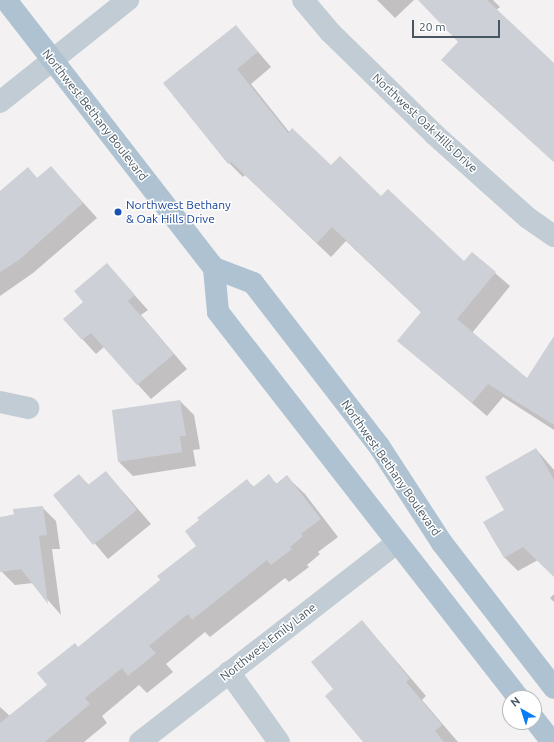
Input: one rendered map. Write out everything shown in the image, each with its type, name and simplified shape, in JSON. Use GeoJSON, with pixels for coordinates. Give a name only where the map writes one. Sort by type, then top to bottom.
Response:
{"type":"FeatureCollection","features":[{"type":"Feature","properties":{"kind":"main road","name":"Northwest Bethany Boulevard"},"geometry":{"type":"LineString","coordinates":[[6,0],[214,268],[253,283],[374,440],[442,542],[554,688]]}},
{"type":"Feature","properties":{"kind":"main road"},"geometry":{"type":"LineString","coordinates":[[214,268],[218,312],[512,690]]}},
{"type":"Feature","properties":{"kind":"main road"},"geometry":{"type":"LineString","coordinates":[[542,729],[552,742]]}},
{"type":"Feature","properties":{"kind":"street"},"geometry":{"type":"LineString","coordinates":[[0,102],[128,0]]}},
{"type":"Feature","properties":{"kind":"street","name":"Northwest Oak Hills Drive"},"geometry":{"type":"LineString","coordinates":[[303,0],[330,32],[434,134],[528,218],[554,236]]}},
{"type":"Feature","properties":{"kind":"street"},"geometry":{"type":"LineString","coordinates":[[0,402],[28,408]]}},
{"type":"Feature","properties":{"kind":"street","name":"Northwest Emily Lane"},"geometry":{"type":"LineString","coordinates":[[140,742],[397,543]]}},
{"type":"Feature","properties":{"kind":"street"},"geometry":{"type":"LineString","coordinates":[[229,672],[279,742]]}},
{"type":"Feature","properties":{"kind":"building"},"geometry":{"type":"Polygon","coordinates":[[[418,0],[487,0],[554,63],[554,162],[441,60],[458,42],[418,0]]]}},
{"type":"Feature","properties":{"kind":"building"},"geometry":{"type":"Polygon","coordinates":[[[236,25],[258,52],[237,69],[288,133],[292,128],[331,165],[340,156],[381,196],[388,189],[464,261],[472,252],[496,272],[457,319],[527,378],[554,336],[554,425],[488,384],[472,403],[397,341],[421,312],[332,227],[317,243],[231,162],[228,164],[163,83],[236,25]]]}},
{"type":"Feature","properties":{"kind":"building"},"geometry":{"type":"Polygon","coordinates":[[[51,166],[83,203],[19,260],[0,272],[0,191],[28,167],[37,178],[51,166]]]}},
{"type":"Feature","properties":{"kind":"building"},"geometry":{"type":"Polygon","coordinates":[[[107,263],[135,295],[128,301],[174,354],[137,385],[91,333],[82,340],[63,319],[83,302],[74,291],[107,263]]]}},
{"type":"Feature","properties":{"kind":"building"},"geometry":{"type":"Polygon","coordinates":[[[180,400],[186,436],[180,436],[182,452],[118,462],[112,410],[180,400]]]}},
{"type":"Feature","properties":{"kind":"building"},"geometry":{"type":"Polygon","coordinates":[[[536,448],[554,480],[554,577],[523,547],[504,558],[483,522],[504,510],[485,477],[536,448]]]}},
{"type":"Feature","properties":{"kind":"building"},"geometry":{"type":"Polygon","coordinates":[[[106,471],[137,510],[93,545],[53,495],[79,474],[88,485],[106,471]]]}},
{"type":"Feature","properties":{"kind":"building"},"geometry":{"type":"Polygon","coordinates":[[[269,474],[276,484],[287,475],[321,519],[301,534],[303,536],[290,547],[292,549],[271,565],[267,560],[192,620],[188,614],[149,646],[156,653],[128,676],[122,668],[85,698],[90,704],[45,742],[0,742],[0,723],[47,685],[37,673],[75,643],[78,647],[160,580],[157,576],[196,546],[185,531],[199,520],[197,518],[247,479],[253,487],[269,474]]]}},
{"type":"Feature","properties":{"kind":"building"},"geometry":{"type":"Polygon","coordinates":[[[43,506],[47,535],[39,536],[48,604],[21,569],[0,572],[0,517],[14,515],[13,509],[43,506]]]}},
{"type":"Feature","properties":{"kind":"building"},"geometry":{"type":"Polygon","coordinates":[[[362,620],[410,679],[406,682],[442,725],[435,731],[444,742],[363,742],[325,696],[333,689],[311,662],[362,620]]]}},
{"type":"Feature","properties":{"kind":"place","name":"Northwest Bethany & Oak Hills Drive"},"geometry":{"type":"Point","coordinates":[118,212]}}]}
